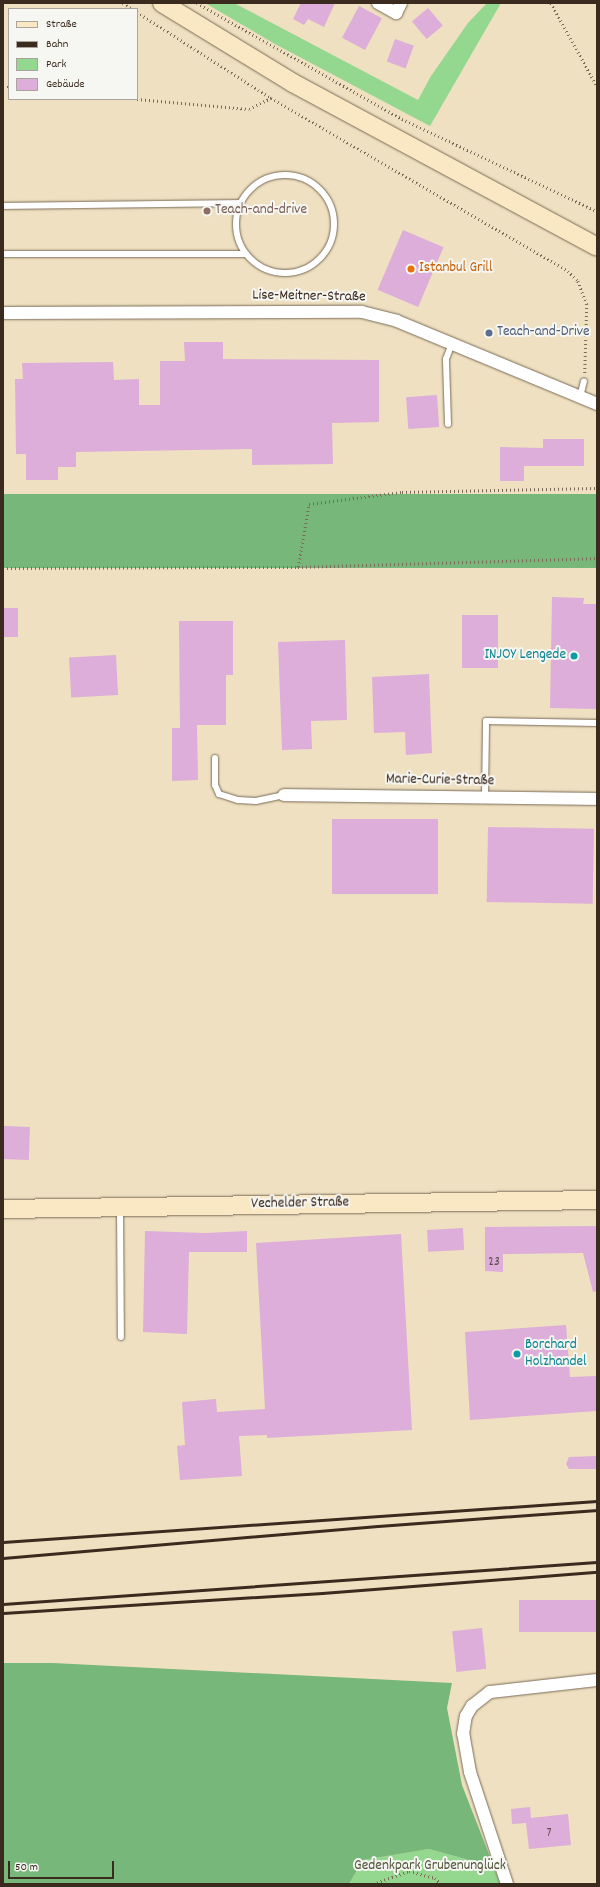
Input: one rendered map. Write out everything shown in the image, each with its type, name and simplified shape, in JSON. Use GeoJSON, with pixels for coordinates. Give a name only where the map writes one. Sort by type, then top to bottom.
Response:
{"type":"FeatureCollection","features":[{"type":"Feature","properties":{"kind":"main road"},"geometry":{"type":"LineString","coordinates":[[162,3],[293,83],[597,247]]}},
{"type":"Feature","properties":{"kind":"main road","name":"Vechelder Straße"},"geometry":{"type":"LineString","coordinates":[[3,1209],[597,1200]]}},
{"type":"Feature","properties":{"kind":"street"},"geometry":{"type":"LineString","coordinates":[[378,3],[396,13],[401,3]]}},
{"type":"Feature","properties":{"kind":"street","name":"Lise-Meitner-Straße"},"geometry":{"type":"LineString","coordinates":[[3,313],[362,312],[397,321],[597,404]]}},
{"type":"Feature","properties":{"kind":"street","name":"Marie-Curie-Straße"},"geometry":{"type":"LineString","coordinates":[[284,795],[597,799]]}},
{"type":"Feature","properties":{"kind":"street"},"geometry":{"type":"LineString","coordinates":[[506,1884],[470,1772],[463,1734],[466,1716],[472,1706],[490,1692],[597,1680]]}},
{"type":"Feature","properties":{"kind":"lane"},"geometry":{"type":"LineString","coordinates":[[277,175],[293,175],[308,180],[321,189],[330,202],[335,218],[334,233],[329,248],[305,269],[289,273],[273,272],[258,265],[246,254],[236,229],[241,203],[250,190],[262,180],[277,175]]}},
{"type":"Feature","properties":{"kind":"lane"},"geometry":{"type":"LineString","coordinates":[[3,206],[241,203]]}},
{"type":"Feature","properties":{"kind":"lane"},"geometry":{"type":"LineString","coordinates":[[3,254],[246,254]]}},
{"type":"Feature","properties":{"kind":"lane"},"geometry":{"type":"LineString","coordinates":[[448,424],[446,359],[452,343]]}},
{"type":"Feature","properties":{"kind":"lane"},"geometry":{"type":"LineString","coordinates":[[580,397],[584,381]]}},
{"type":"Feature","properties":{"kind":"lane"},"geometry":{"type":"LineString","coordinates":[[485,797],[486,721],[597,723]]}},
{"type":"Feature","properties":{"kind":"lane"},"geometry":{"type":"LineString","coordinates":[[215,758],[214,785],[219,794],[238,800],[256,800],[284,795]]}},
{"type":"Feature","properties":{"kind":"lane"},"geometry":{"type":"LineString","coordinates":[[120,1207],[121,1337]]}},
{"type":"Feature","properties":{"kind":"path"},"geometry":{"type":"LineString","coordinates":[[197,3],[402,119],[597,211]]}},
{"type":"Feature","properties":{"kind":"path"},"geometry":{"type":"LineString","coordinates":[[551,3],[597,86]]}},
{"type":"Feature","properties":{"kind":"path"},"geometry":{"type":"LineString","coordinates":[[138,13],[271,98],[568,271],[578,281],[587,304],[584,381]]}},
{"type":"Feature","properties":{"kind":"path"},"geometry":{"type":"LineString","coordinates":[[138,99],[249,109],[271,98]]}},
{"type":"Feature","properties":{"kind":"path"},"geometry":{"type":"LineString","coordinates":[[298,567],[309,504],[402,492],[597,488]]}},
{"type":"Feature","properties":{"kind":"path"},"geometry":{"type":"LineString","coordinates":[[3,568],[298,567],[597,558]]}},
{"type":"Feature","properties":{"kind":"path"},"geometry":{"type":"LineString","coordinates":[[373,1884],[409,1871],[435,1878],[440,1884]]}},
{"type":"Feature","properties":{"kind":"green space"},"geometry":{"type":"Polygon","coordinates":[[[205,3],[234,3],[418,100],[431,76],[468,23],[487,3],[501,3],[430,126],[275,44],[205,3]]]}},
{"type":"Feature","properties":{"kind":"green space"},"geometry":{"type":"Polygon","coordinates":[[[3,494],[597,494],[597,568],[3,568],[3,494]]]}},
{"type":"Feature","properties":{"kind":"green space"},"geometry":{"type":"Polygon","coordinates":[[[3,1663],[53,1663],[452,1683],[447,1708],[462,1785],[494,1867],[429,1849],[363,1860],[349,1884],[3,1884],[3,1663]]]}},
{"type":"Feature","properties":{"kind":"green space","name":"Gedenkpark Grubenunglück"},"geometry":{"type":"Polygon","coordinates":[[[429,1849],[494,1867],[500,1884],[349,1884],[363,1860],[429,1849]]]}},
{"type":"Feature","properties":{"kind":"building"},"geometry":{"type":"Polygon","coordinates":[[[301,3],[335,3],[324,27],[308,19],[304,25],[293,19],[301,3]]]}},
{"type":"Feature","properties":{"kind":"building"},"geometry":{"type":"Polygon","coordinates":[[[359,6],[382,18],[365,50],[342,38],[359,6]]]}},
{"type":"Feature","properties":{"kind":"building"},"geometry":{"type":"Polygon","coordinates":[[[428,8],[443,26],[427,39],[412,21],[428,8]]]}},
{"type":"Feature","properties":{"kind":"building"},"geometry":{"type":"Polygon","coordinates":[[[395,39],[414,46],[406,68],[387,62],[395,39]]]}},
{"type":"Feature","properties":{"kind":"building","name":"Istanbul Grill"},"geometry":{"type":"Polygon","coordinates":[[[403,230],[444,247],[418,307],[378,290],[403,230]]]}},
{"type":"Feature","properties":{"kind":"building"},"geometry":{"type":"Polygon","coordinates":[[[184,342],[223,342],[223,359],[379,360],[379,422],[332,423],[333,464],[252,465],[252,449],[76,452],[76,467],[58,467],[58,480],[26,480],[26,454],[16,454],[15,379],[23,379],[22,363],[113,362],[114,380],[139,379],[139,405],[160,405],[160,361],[185,361],[184,342]]]}},
{"type":"Feature","properties":{"kind":"building"},"geometry":{"type":"Polygon","coordinates":[[[437,395],[439,427],[408,429],[406,397],[437,395]]]}},
{"type":"Feature","properties":{"kind":"building"},"geometry":{"type":"Polygon","coordinates":[[[543,439],[584,439],[584,466],[524,466],[524,481],[500,481],[500,447],[543,448],[543,439]]]}},
{"type":"Feature","properties":{"kind":"building","name":"INJOY Lengede"},"geometry":{"type":"Polygon","coordinates":[[[552,597],[584,598],[583,604],[597,604],[597,709],[550,708],[552,597]]]}},
{"type":"Feature","properties":{"kind":"building"},"geometry":{"type":"Polygon","coordinates":[[[3,608],[18,608],[18,637],[3,637],[3,608]]]}},
{"type":"Feature","properties":{"kind":"building"},"geometry":{"type":"Polygon","coordinates":[[[462,615],[498,615],[498,668],[462,668],[462,615]]]}},
{"type":"Feature","properties":{"kind":"building"},"geometry":{"type":"Polygon","coordinates":[[[179,621],[233,621],[233,675],[226,675],[226,725],[197,725],[198,780],[172,781],[172,728],[180,728],[179,621]]]}},
{"type":"Feature","properties":{"kind":"building"},"geometry":{"type":"Polygon","coordinates":[[[345,640],[347,720],[311,721],[312,749],[282,750],[278,642],[345,640]]]}},
{"type":"Feature","properties":{"kind":"building"},"geometry":{"type":"Polygon","coordinates":[[[116,655],[118,695],[71,697],[69,657],[116,655]]]}},
{"type":"Feature","properties":{"kind":"building"},"geometry":{"type":"Polygon","coordinates":[[[429,674],[432,753],[406,755],[405,732],[374,733],[372,677],[429,674]]]}},
{"type":"Feature","properties":{"kind":"building"},"geometry":{"type":"Polygon","coordinates":[[[332,819],[438,819],[438,894],[332,894],[332,819]]]}},
{"type":"Feature","properties":{"kind":"building"},"geometry":{"type":"Polygon","coordinates":[[[488,827],[594,829],[593,904],[487,902],[488,827]]]}},
{"type":"Feature","properties":{"kind":"building"},"geometry":{"type":"Polygon","coordinates":[[[3,1126],[30,1127],[29,1160],[3,1159],[3,1126]]]}},
{"type":"Feature","properties":{"kind":"building","name":"Borchard Holzhandel"},"geometry":{"type":"Polygon","coordinates":[[[597,1226],[597,1291],[593,1292],[583,1253],[503,1254],[503,1272],[485,1271],[485,1227],[597,1226]]]}},
{"type":"Feature","properties":{"kind":"building"},"geometry":{"type":"Polygon","coordinates":[[[463,1228],[464,1250],[428,1252],[427,1230],[463,1228]]]}},
{"type":"Feature","properties":{"kind":"building"},"geometry":{"type":"Polygon","coordinates":[[[145,1231],[205,1233],[247,1231],[247,1252],[189,1252],[187,1334],[143,1332],[145,1231]]]}},
{"type":"Feature","properties":{"kind":"building"},"geometry":{"type":"Polygon","coordinates":[[[401,1234],[412,1430],[267,1438],[267,1435],[239,1436],[242,1476],[180,1480],[177,1446],[185,1445],[182,1402],[216,1399],[217,1412],[265,1409],[256,1243],[401,1234]]]}},
{"type":"Feature","properties":{"kind":"building","name":"Borchard Holzhandel"},"geometry":{"type":"Polygon","coordinates":[[[566,1325],[570,1377],[597,1376],[597,1411],[470,1420],[465,1332],[566,1325]]]}},
{"type":"Feature","properties":{"kind":"building"},"geometry":{"type":"Polygon","coordinates":[[[597,1456],[597,1469],[569,1469],[566,1464],[569,1457],[597,1456]]]}},
{"type":"Feature","properties":{"kind":"building"},"geometry":{"type":"Polygon","coordinates":[[[519,1600],[597,1600],[597,1632],[519,1632],[519,1600]]]}},
{"type":"Feature","properties":{"kind":"building"},"geometry":{"type":"Polygon","coordinates":[[[482,1628],[486,1669],[456,1672],[452,1631],[482,1628]]]}},
{"type":"Feature","properties":{"kind":"building"},"geometry":{"type":"Polygon","coordinates":[[[530,1807],[531,1818],[568,1814],[571,1845],[529,1849],[526,1823],[512,1824],[511,1809],[530,1807]]]}},
{"type":"Feature","properties":{"kind":"railway"},"geometry":{"type":"LineString","coordinates":[[3,1542],[597,1501]]}},
{"type":"Feature","properties":{"kind":"railway"},"geometry":{"type":"LineString","coordinates":[[3,1558],[378,1526],[597,1510]]}},
{"type":"Feature","properties":{"kind":"railway"},"geometry":{"type":"LineString","coordinates":[[3,1604],[597,1562]]}},
{"type":"Feature","properties":{"kind":"railway"},"geometry":{"type":"LineString","coordinates":[[3,1613],[322,1593],[597,1572]]}},
{"type":"Feature","properties":{"kind":"place","name":"Teach-and-drive"},"geometry":{"type":"Point","coordinates":[207,211]}},
{"type":"Feature","properties":{"kind":"place","name":"Istanbul Grill"},"geometry":{"type":"Point","coordinates":[411,269]}},
{"type":"Feature","properties":{"kind":"place","name":"Teach-and-Drive"},"geometry":{"type":"Point","coordinates":[489,333]}},
{"type":"Feature","properties":{"kind":"place","name":"INJOY Lengede"},"geometry":{"type":"Point","coordinates":[574,656]}},
{"type":"Feature","properties":{"kind":"place","name":"Borchard Holzhandel"},"geometry":{"type":"Point","coordinates":[517,1354]}}]}
